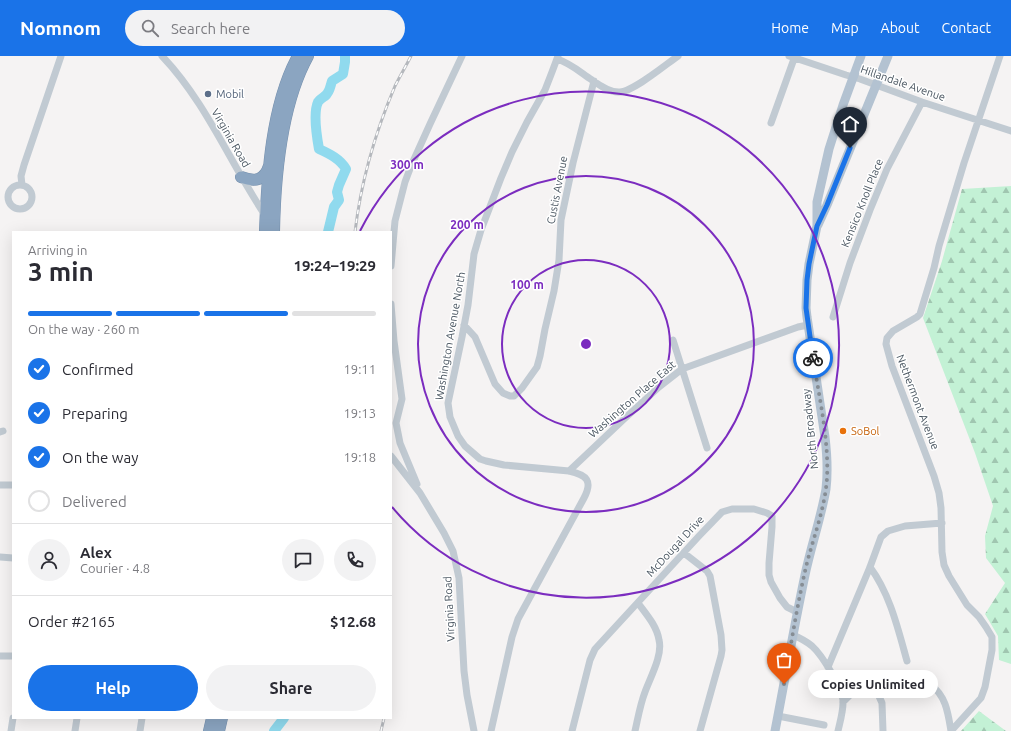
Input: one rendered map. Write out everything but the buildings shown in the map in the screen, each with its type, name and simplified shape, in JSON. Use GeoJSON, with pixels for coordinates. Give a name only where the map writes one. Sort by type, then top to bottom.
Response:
{"type":"FeatureCollection","features":[{"type":"Feature","properties":{"kind":"highway"},"geometry":{"type":"LineString","coordinates":[[265,231],[274,131],[289,76],[298,56]]}},
{"type":"Feature","properties":{"kind":"highway"},"geometry":{"type":"LineString","coordinates":[[276,230],[277,178],[284,128],[294,88],[301,69],[308,56]]}},
{"type":"Feature","properties":{"kind":"highway"},"geometry":{"type":"LineString","coordinates":[[241,177],[254,180],[259,179],[266,174],[270,165]]}},
{"type":"Feature","properties":{"kind":"highway"},"geometry":{"type":"LineString","coordinates":[[210,731],[212,719]]}},
{"type":"Feature","properties":{"kind":"highway"},"geometry":{"type":"LineString","coordinates":[[219,731],[222,719]]}},
{"type":"Feature","properties":{"kind":"main road","name":"North Broadway"},"geometry":{"type":"LineString","coordinates":[[775,731],[797,612],[822,509],[827,478],[825,437],[806,308],[809,264],[817,226],[817,202],[829,149],[861,56]]}},
{"type":"Feature","properties":{"kind":"main road"},"geometry":{"type":"LineString","coordinates":[[817,226],[888,56]]}},
{"type":"Feature","properties":{"kind":"street"},"geometry":{"type":"LineString","coordinates":[[22,185],[21,176],[24,165],[62,56]]}},
{"type":"Feature","properties":{"kind":"street","name":"Virginia Road"},"geometry":{"type":"LineString","coordinates":[[162,56],[177,73],[196,100],[241,177],[276,230]]}},
{"type":"Feature","properties":{"kind":"street"},"geometry":{"type":"LineString","coordinates":[[392,255],[395,222],[405,182],[462,56]]}},
{"type":"Feature","properties":{"kind":"street"},"geometry":{"type":"LineString","coordinates":[[557,58],[594,81],[611,90],[619,92],[625,91],[649,77],[678,56]]}},
{"type":"Feature","properties":{"kind":"street","name":"Nethermont Avenue"},"geometry":{"type":"LineString","coordinates":[[951,731],[981,698],[985,687],[992,650],[992,637],[986,627],[967,605],[944,565],[942,552],[942,523],[938,487],[892,366],[886,344],[887,338],[893,331],[913,320],[920,314],[977,120],[1000,56]]}},
{"type":"Feature","properties":{"kind":"street"},"geometry":{"type":"LineString","coordinates":[[771,123],[793,57]]}},
{"type":"Feature","properties":{"kind":"street","name":"Hillandale Avenue"},"geometry":{"type":"LineString","coordinates":[[793,57],[1011,131]]}},
{"type":"Feature","properties":{"kind":"street","name":"Washington Avenue North"},"geometry":{"type":"LineString","coordinates":[[491,731],[512,637],[518,619],[588,490],[589,485],[586,478],[578,473],[522,467],[486,461],[476,456],[465,446],[458,436],[450,417],[448,403],[468,305],[474,254],[481,230],[512,152],[545,90],[557,58]]}},
{"type":"Feature","properties":{"kind":"street","name":"Custis Avenue"},"geometry":{"type":"LineString","coordinates":[[464,325],[475,337],[495,384],[503,393],[514,396],[532,375],[540,356],[559,260],[560,220],[594,81]]}},
{"type":"Feature","properties":{"kind":"street","name":"Kensico Knoll Place"},"geometry":{"type":"LineString","coordinates":[[832,317],[850,263],[881,183],[922,102]]}},
{"type":"Feature","properties":{"kind":"street"},"geometry":{"type":"LineString","coordinates":[[392,316],[402,399],[396,422],[400,443],[420,493]]}},
{"type":"Feature","properties":{"kind":"street","name":"Washington Place East"},"geometry":{"type":"LineString","coordinates":[[569,471],[659,388],[682,369],[808,325]]}},
{"type":"Feature","properties":{"kind":"street"},"geometry":{"type":"LineString","coordinates":[[673,340],[706,448]]}},
{"type":"Feature","properties":{"kind":"street","name":"Virginia Road"},"geometry":{"type":"LineString","coordinates":[[392,457],[420,493],[444,533],[453,551],[458,567],[461,591],[464,671],[474,731]]}},
{"type":"Feature","properties":{"kind":"street"},"geometry":{"type":"LineString","coordinates":[[0,485],[12,485]]}},
{"type":"Feature","properties":{"kind":"street","name":"McDougal Drive"},"geometry":{"type":"LineString","coordinates":[[572,731],[590,660],[595,649],[719,515],[727,510],[732,508],[754,509],[770,514],[772,518],[769,563],[771,582],[776,593],[787,607],[797,612]]}},
{"type":"Feature","properties":{"kind":"street"},"geometry":{"type":"LineString","coordinates":[[828,667],[881,537],[888,531],[905,526],[942,523]]}},
{"type":"Feature","properties":{"kind":"street"},"geometry":{"type":"LineString","coordinates":[[684,553],[707,571],[710,576],[721,635],[721,656],[700,731]]}},
{"type":"Feature","properties":{"kind":"street"},"geometry":{"type":"LineString","coordinates":[[0,558],[12,558]]}},
{"type":"Feature","properties":{"kind":"street"},"geometry":{"type":"LineString","coordinates":[[870,567],[883,589],[891,609],[907,661]]}},
{"type":"Feature","properties":{"kind":"street"},"geometry":{"type":"LineString","coordinates":[[635,731],[645,693],[660,651],[657,632],[638,603]]}},
{"type":"Feature","properties":{"kind":"street"},"geometry":{"type":"LineString","coordinates":[[793,635],[811,646],[828,667],[839,690],[843,702],[838,731]]}},
{"type":"Feature","properties":{"kind":"street"},"geometry":{"type":"LineString","coordinates":[[0,656],[12,656]]}},
{"type":"Feature","properties":{"kind":"street"},"geometry":{"type":"LineString","coordinates":[[910,679],[923,680],[938,690],[944,700],[948,712],[951,731]]}},
{"type":"Feature","properties":{"kind":"street"},"geometry":{"type":"LineString","coordinates":[[843,702],[852,693],[863,689],[878,694],[882,703],[883,731]]}},
{"type":"Feature","properties":{"kind":"street"},"geometry":{"type":"LineString","coordinates":[[778,716],[824,725]]}},
{"type":"Feature","properties":{"kind":"street"},"geometry":{"type":"LineString","coordinates":[[11,731],[13,719]]}},
{"type":"Feature","properties":{"kind":"street"},"geometry":{"type":"LineString","coordinates":[[75,731],[77,719]]}},
{"type":"Feature","properties":{"kind":"street"},"geometry":{"type":"LineString","coordinates":[[140,731],[142,719]]}},
{"type":"Feature","properties":{"kind":"green space"},"geometry":{"type":"Polygon","coordinates":[[[1011,186],[1011,664],[999,660],[998,636],[985,614],[1005,583],[986,558],[985,536],[993,506],[975,453],[923,318],[942,261],[962,189],[1011,186]]]}},
{"type":"Feature","properties":{"kind":"green space"},"geometry":{"type":"Polygon","coordinates":[[[979,711],[1006,731],[961,731],[979,711]]]}},
{"type":"Feature","properties":{"kind":"waterway"},"geometry":{"type":"LineString","coordinates":[[328,231],[334,207],[339,200],[337,192],[339,185],[346,169],[338,160],[319,149],[316,112],[318,102],[328,93],[332,81],[343,74],[345,56]]}},
{"type":"Feature","properties":{"kind":"waterway"},"geometry":{"type":"LineString","coordinates":[[274,731],[283,719]]}},
{"type":"Feature","properties":{"kind":"railway"},"geometry":{"type":"LineString","coordinates":[[355,231],[361,194],[375,139],[395,86],[411,56]]}},
{"type":"Feature","properties":{"kind":"railway"},"geometry":{"type":"LineString","coordinates":[[381,731],[384,719]]}},
{"type":"Feature","properties":{"kind":"way so far"},"geometry":{"type":"LineString","coordinates":[[784,684],[803,581],[826,488],[827,454],[813,358]]}},
{"type":"Feature","properties":{"kind":"place","name":"Mobil"},"geometry":{"type":"Point","coordinates":[208,94]}},
{"type":"Feature","properties":{"kind":"place","name":"SoBol"},"geometry":{"type":"Point","coordinates":[843,431]}},
{"type":"Feature","properties":{"kind":"place","name":"Copies Unlimited"},"geometry":{"type":"Point","coordinates":[784,684]}},
{"type":"Feature","properties":{"kind":"route"},"geometry":{"type":"LineString","coordinates":[[813,358],[806,308],[809,264],[817,226],[850,148]]}}]}
